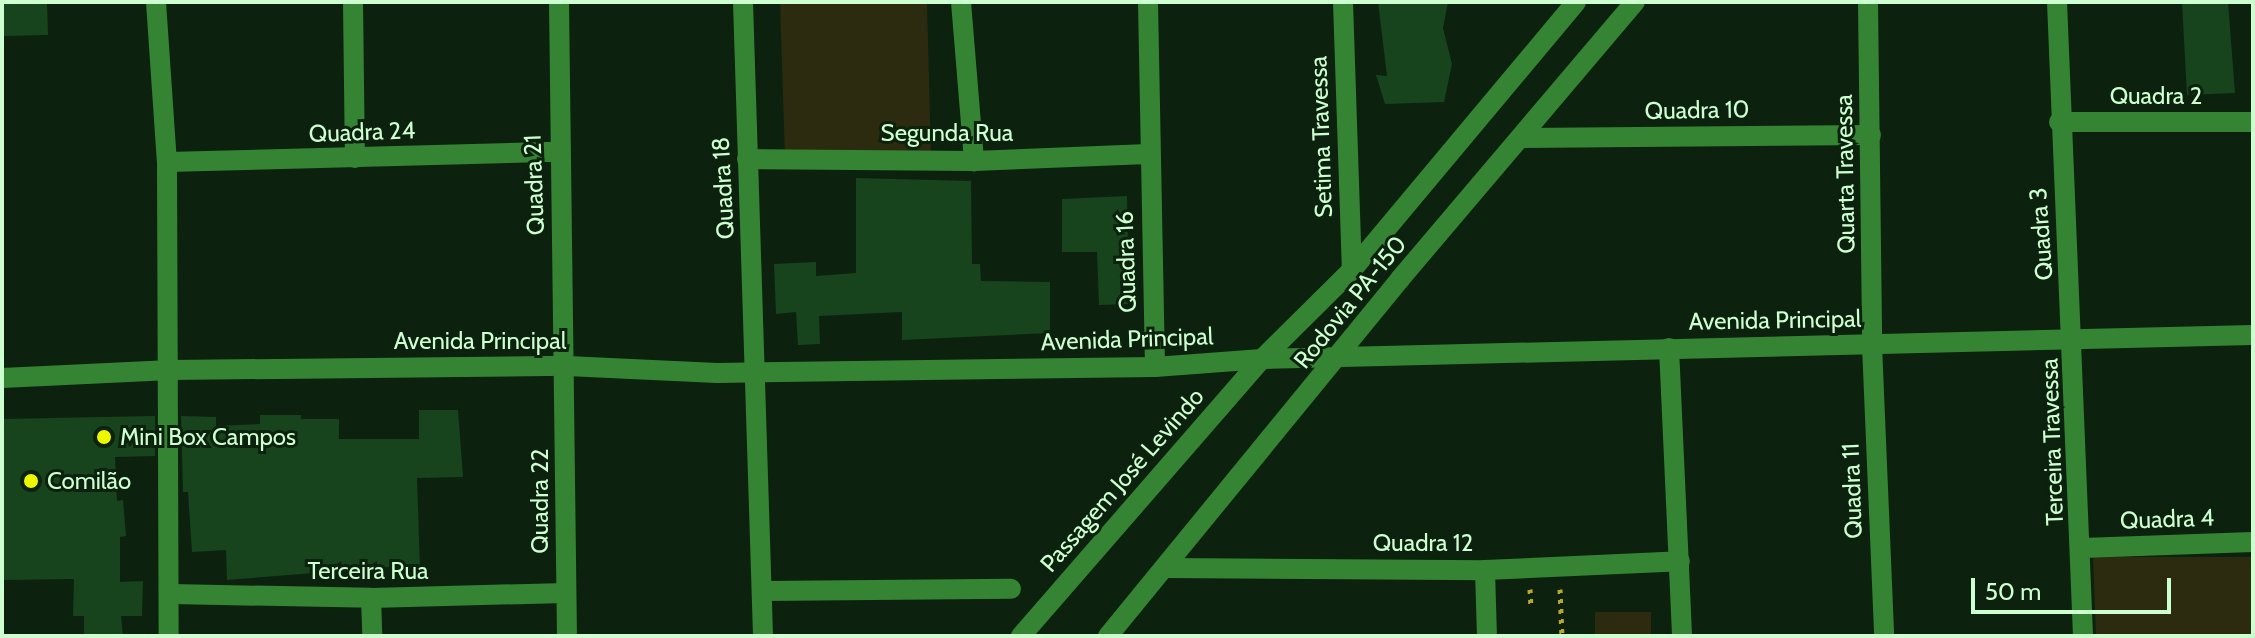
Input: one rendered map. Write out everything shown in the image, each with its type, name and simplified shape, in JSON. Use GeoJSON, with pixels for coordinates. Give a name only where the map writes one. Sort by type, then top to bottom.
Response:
{"type":"FeatureCollection","features":[{"type":"Feature","properties":{"kind":"street"},"geometry":{"type":"LineString","coordinates":[[156,2],[167,162],[171,370],[169,636]]}},
{"type":"Feature","properties":{"kind":"street"},"geometry":{"type":"LineString","coordinates":[[353,2],[355,158]]}},
{"type":"Feature","properties":{"kind":"street","name":"Quadra 21"},"geometry":{"type":"LineString","coordinates":[[559,2],[558,152],[567,366]]}},
{"type":"Feature","properties":{"kind":"street","name":"Quadra 18"},"geometry":{"type":"LineString","coordinates":[[743,2],[758,372]]}},
{"type":"Feature","properties":{"kind":"street"},"geometry":{"type":"LineString","coordinates":[[961,2],[974,161]]}},
{"type":"Feature","properties":{"kind":"street","name":"Quadra 16"},"geometry":{"type":"LineString","coordinates":[[1148,2],[1148,154],[1155,367]]}},
{"type":"Feature","properties":{"kind":"street","name":"Setima Travessa"},"geometry":{"type":"LineString","coordinates":[[1343,2],[1352,270]]}},
{"type":"Feature","properties":{"kind":"street","name":"Rodovia PA-150"},"geometry":{"type":"LineString","coordinates":[[1262,359],[1352,270],[1576,2]]}},
{"type":"Feature","properties":{"kind":"street","name":"Rodovia PA-150"},"geometry":{"type":"LineString","coordinates":[[1108,636],[1340,357],[1400,279],[1524,138],[1635,2]]}},
{"type":"Feature","properties":{"kind":"street","name":"Quarta Travessa"},"geometry":{"type":"LineString","coordinates":[[1868,2],[1872,345]]}},
{"type":"Feature","properties":{"kind":"street","name":"Quadra 3"},"geometry":{"type":"LineString","coordinates":[[2057,2],[2059,122],[2074,342]]}},
{"type":"Feature","properties":{"kind":"street","name":"Quadra 2"},"geometry":{"type":"LineString","coordinates":[[2059,122],[2253,122]]}},
{"type":"Feature","properties":{"kind":"street","name":"Quadra 10"},"geometry":{"type":"LineString","coordinates":[[1524,138],[1871,135]]}},
{"type":"Feature","properties":{"kind":"street","name":"Quadra 24"},"geometry":{"type":"LineString","coordinates":[[167,162],[558,152]]}},
{"type":"Feature","properties":{"kind":"street","name":"Segunda Rua"},"geometry":{"type":"LineString","coordinates":[[747,159],[974,161],[1148,154]]}},
{"type":"Feature","properties":{"kind":"street","name":"Avenida Principal"},"geometry":{"type":"LineString","coordinates":[[2,378],[171,370],[567,366],[758,372],[1155,367],[1262,359],[1669,348],[2074,342],[2253,335]]}},
{"type":"Feature","properties":{"kind":"street","name":"Terceira Travessa"},"geometry":{"type":"LineString","coordinates":[[2074,342],[2083,636]]}},
{"type":"Feature","properties":{"kind":"street","name":"Quadra 11"},"geometry":{"type":"LineString","coordinates":[[1872,345],[1884,636]]}},
{"type":"Feature","properties":{"kind":"street"},"geometry":{"type":"LineString","coordinates":[[1669,348],[1682,636]]}},
{"type":"Feature","properties":{"kind":"street","name":"Passagem José Levindo"},"geometry":{"type":"LineString","coordinates":[[1021,636],[1262,359]]}},
{"type":"Feature","properties":{"kind":"street","name":"Quadra 22"},"geometry":{"type":"LineString","coordinates":[[567,366],[567,636]]}},
{"type":"Feature","properties":{"kind":"street"},"geometry":{"type":"LineString","coordinates":[[758,372],[763,636]]}},
{"type":"Feature","properties":{"kind":"street","name":"Quadra 4"},"geometry":{"type":"LineString","coordinates":[[2082,548],[2253,542]]}},
{"type":"Feature","properties":{"kind":"street","name":"Quadra 12"},"geometry":{"type":"LineString","coordinates":[[1165,568],[1485,570],[1680,561]]}},
{"type":"Feature","properties":{"kind":"street"},"geometry":{"type":"LineString","coordinates":[[1485,570],[1487,636]]}},
{"type":"Feature","properties":{"kind":"street"},"geometry":{"type":"LineString","coordinates":[[763,591],[1011,589]]}},
{"type":"Feature","properties":{"kind":"street","name":"Terceira Rua"},"geometry":{"type":"LineString","coordinates":[[171,594],[371,598],[565,593]]}},
{"type":"Feature","properties":{"kind":"street"},"geometry":{"type":"LineString","coordinates":[[371,598],[372,636]]}},
{"type":"Feature","properties":{"kind":"path"},"geometry":{"type":"LineString","coordinates":[[1559,566],[1562,636]]}},
{"type":"Feature","properties":{"kind":"shaded area"},"geometry":{"type":"Polygon","coordinates":[[[780,2],[927,2],[931,156],[785,159],[780,2]]]}},
{"type":"Feature","properties":{"kind":"shaded area"},"geometry":{"type":"Polygon","coordinates":[[[2093,557],[2253,557],[2253,636],[2096,636],[2093,557]]]}},
{"type":"Feature","properties":{"kind":"shaded area"},"geometry":{"type":"Polygon","coordinates":[[[1595,612],[1651,612],[1651,636],[1595,636],[1595,612]]]}},
{"type":"Feature","properties":{"kind":"building"},"geometry":{"type":"Polygon","coordinates":[[[2,2],[47,2],[48,35],[2,36],[2,2]]]}},
{"type":"Feature","properties":{"kind":"building"},"geometry":{"type":"Polygon","coordinates":[[[1378,2],[1448,2],[1443,28],[1452,64],[1444,102],[1385,104],[1376,75],[1387,76],[1378,2]]]}},
{"type":"Feature","properties":{"kind":"building"},"geometry":{"type":"Polygon","coordinates":[[[2182,2],[2228,2],[2235,93],[2187,95],[2182,2]]]}},
{"type":"Feature","properties":{"kind":"building"},"geometry":{"type":"Polygon","coordinates":[[[856,178],[971,181],[972,264],[980,264],[981,281],[1050,282],[1050,333],[902,340],[902,312],[819,316],[820,344],[798,345],[796,312],[776,314],[774,264],[816,262],[816,276],[856,273],[856,178]]]}},
{"type":"Feature","properties":{"kind":"building"},"geometry":{"type":"Polygon","coordinates":[[[1127,196],[1129,304],[1099,305],[1097,252],[1062,252],[1062,199],[1127,196]]]}},
{"type":"Feature","properties":{"kind":"building"},"geometry":{"type":"Polygon","coordinates":[[[419,410],[458,410],[463,477],[417,478],[420,570],[390,567],[227,580],[226,550],[192,552],[188,492],[183,492],[181,416],[216,417],[216,426],[260,424],[260,415],[301,415],[301,419],[339,419],[339,439],[419,439],[419,410]]]}},
{"type":"Feature","properties":{"kind":"building"},"geometry":{"type":"Polygon","coordinates":[[[155,416],[155,456],[115,457],[117,501],[123,500],[126,536],[120,537],[120,582],[143,581],[142,616],[121,616],[123,636],[84,636],[84,616],[73,616],[74,579],[2,580],[2,419],[155,416]]]}},
{"type":"Feature","properties":{"kind":"place","name":"Mini Box Campos"},"geometry":{"type":"Point","coordinates":[104,437]}},
{"type":"Feature","properties":{"kind":"place","name":"Comilão"},"geometry":{"type":"Point","coordinates":[31,481]}}]}
